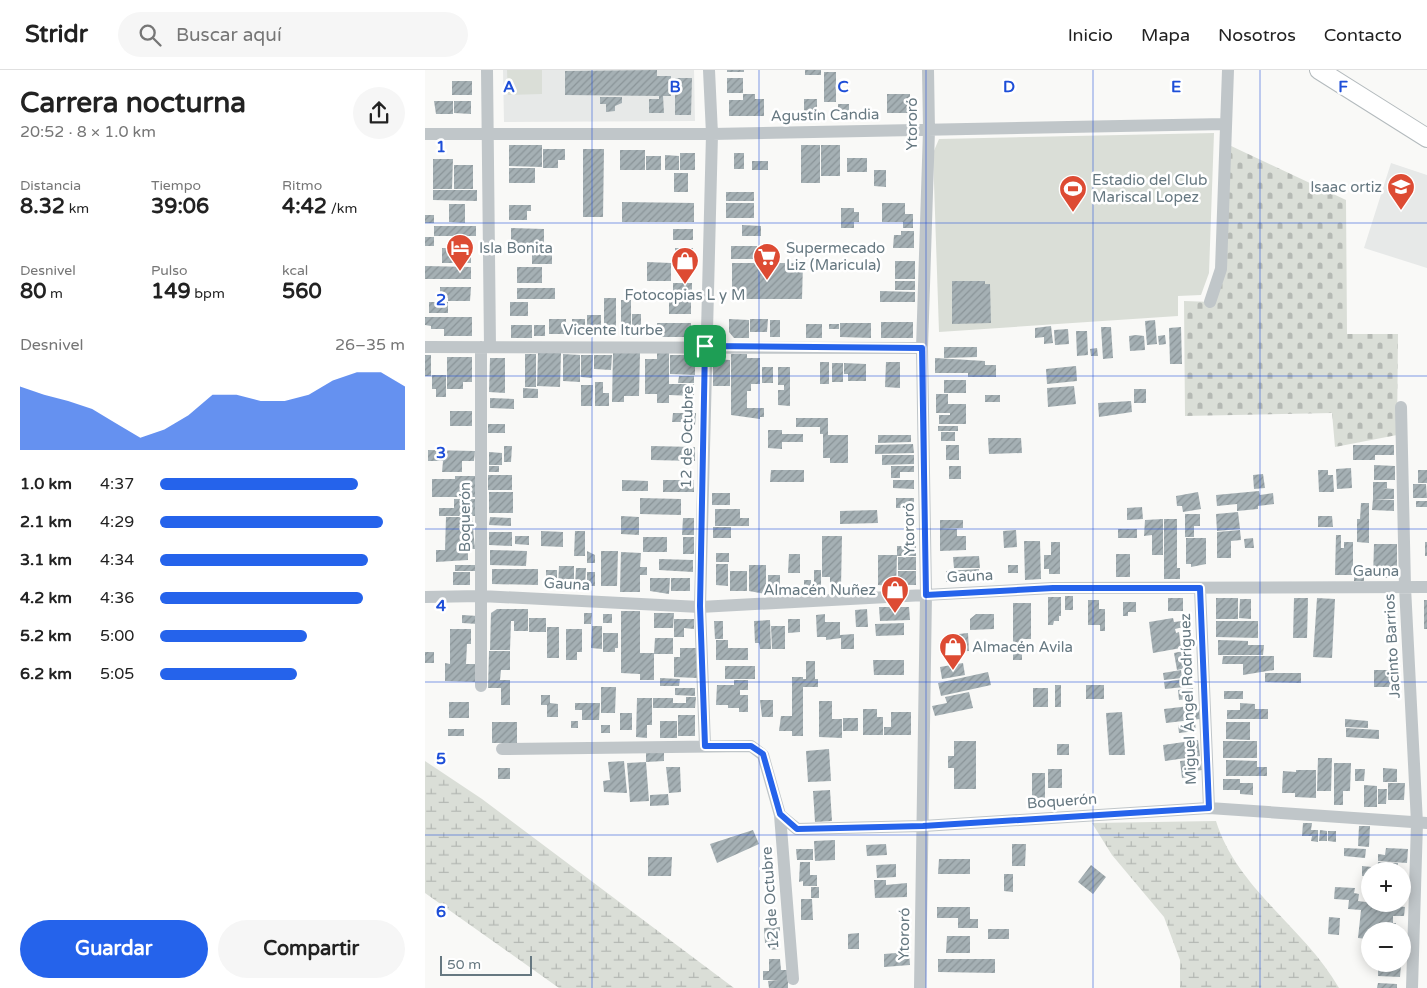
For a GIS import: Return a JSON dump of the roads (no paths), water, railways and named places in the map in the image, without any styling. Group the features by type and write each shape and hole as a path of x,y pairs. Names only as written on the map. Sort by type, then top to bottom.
{"main road":[{"path":"1319,70 1427,138"},
{"path":"1337,70 1427,126"}],"street":[{"name":"Boquerón","path":"481,686 486,347 487,70"},
{"name":"12 de Octubre","path":"705,746 700,606 705,346 712,134 709,70"},
{"name":"Ytororó","path":"919,988 926,595 922,348 929,130 928,70"},
{"path":"1210,302 1221,269 1228,70"},
{"name":"Agustín Candia","path":"425,134 712,134 1225,124"},
{"name":"Vicente Iturbe","path":"425,347 705,346 922,348"},
{"name":"Jacinto Barrios","path":"1401,407 1405,587 1422,823 1412,988"},
{"name":"Gauna","path":"425,597 481,596 700,606 1053,588 1427,587"},
{"name":"Miguel Ángel Rodríguez","path":"1200,588 1209,808"},
{"path":"502,749 751,746 763,754 780,814"},
{"name":"Boquerón","path":"780,814 797,829 923,826 1209,808 1422,823"},
{"name":"12 de Octubre","path":"780,814 793,979"}],"place":[{"name":"Isaac ortiz","path":"1401,211"},
{"name":"Estadio del Club Mariscal Lopez","path":"1073,213"},
{"name":"Isla Bonita","path":"460,272"},
{"name":"Supermecado Liz (Maricula)","path":"767,281"},
{"name":"Fotocopias L y M","path":"685,285"},
{"name":"Almacén Nuñez","path":"895,614"},
{"name":"Almacén Avila","path":"953,671"}]}
